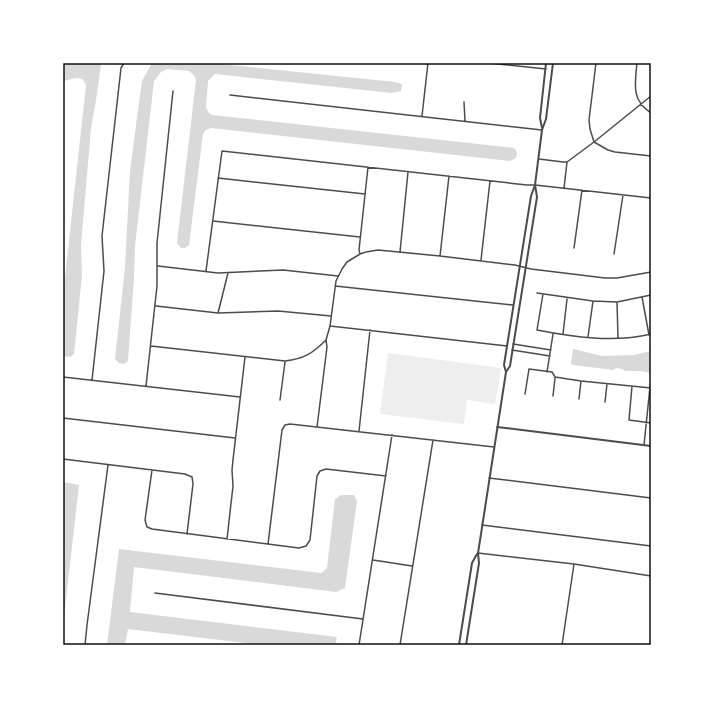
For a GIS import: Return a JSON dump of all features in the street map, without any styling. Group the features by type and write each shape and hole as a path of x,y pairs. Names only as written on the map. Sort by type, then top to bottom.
{"street":[{"path":"92,380 104,271 102,236 121,68 124,63"},
{"path":"422,63 428,63 422,116"},
{"path":"489,63 546,69"},
{"path":"542,130 540,118 546,63"},
{"path":"506,372 504,365 531,196 535,184 542,130 546,119 552,63"},
{"path":"596,63 590,120 590,129 594,142 608,150 615,152 651,156"},
{"path":"637,63 635,86 637,98 640,104 651,113"},
{"path":"146,386 156,306 158,234 173,91"},
{"path":"230,95 542,130"},
{"path":"539,159 568,162 651,96"},
{"path":"464,102 465,121"},
{"path":"206,271 222,151 535,184 651,198"},
{"path":"564,188 568,162"},
{"path":"360,254 360,237 368,167"},
{"path":"400,252 408,171"},
{"path":"440,256 449,176"},
{"path":"218,178 365,194"},
{"path":"481,260 490,180"},
{"path":"466,645 479,563 478,553 497,427 506,372 510,366 537,197 535,184"},
{"path":"574,248 582,190"},
{"path":"614,254 623,195"},
{"path":"213,221 360,237"},
{"path":"317,427 327,348 326,340 330,326 335,286 338,276 347,262 360,254 378,250 400,252 481,260 531,269 605,278 617,278 651,272"},
{"path":"158,266 228,273 283,270 338,276"},
{"path":"218,313 228,273"},
{"path":"335,286 513,305"},
{"path":"536,293 593,301 617,302 651,295"},
{"path":"543,294 536,330 605,339 635,337 650,334 642,297"},
{"path":"563,334 567,298"},
{"path":"588,337 593,301"},
{"path":"617,302 618,338"},
{"path":"156,306 218,313 278,310 331,316"},
{"path":"330,326 507,346"},
{"path":"359,431 370,330"},
{"path":"547,372 554,333"},
{"path":"151,346 285,361 304,357 317,349 326,340"},
{"path":"513,344 551,350"},
{"path":"512,350 550,356"},
{"path":"227,539 233,486 232,470 244,357"},
{"path":"280,400 285,361"},
{"path":"525,394 529,369 552,372 555,377 553,396"},
{"path":"63,377 240,397"},
{"path":"555,377 650,388 644,445"},
{"path":"578,399 581,381"},
{"path":"605,402 607,384"},
{"path":"632,386 629,420 651,423"},
{"path":"63,418 235,438"},
{"path":"268,544 282,430 285,425 290,424 359,431 494,447"},
{"path":"497,427 651,446"},
{"path":"359,645 392,435"},
{"path":"400,645 433,440"},
{"path":"63,459 185,474 192,477 193,484 187,534"},
{"path":"85,645 108,465"},
{"path":"152,470 146,520 147,527 153,530 299,548 306,546 310,540 317,476 320,471 326,469 386,476"},
{"path":"489,478 651,498"},
{"path":"482,525 651,546"},
{"path":"478,553 574,564 651,576"},
{"path":"459,645 472,562 478,553"},
{"path":"372,560 412,566"},
{"path":"562,645 574,564"},
{"path":"155,593 363,619"}],"shaded area":[{"path":"63,63 101,63 91,128 81,245 82,276 74,354 70,357 63,356 63,296 86,85 82,79 79,78 63,81"},
{"path":"152,63 211,63 395,82 402,84 401,91 392,93 215,74 208,81 206,108 212,115 514,148 517,152 516,158 510,161 211,128 206,130 203,134 189,245 185,248 181,248 177,243 196,80 194,75 189,71 167,69 161,72 154,81 135,246 128,361 124,364 119,363 115,359 125,267 130,171 142,81"},
{"path":"573,349 602,356 634,355 651,351 651,357 649,360 651,363 651,373 641,371 625,371 616,368 613,370 574,365 571,364"},
{"path":"388,353 501,368 495,404 467,400 464,424 380,414"},
{"path":"63,482 79,485 63,626"},
{"path":"341,495 354,495 357,501 345,588 336,592 134,567 130,612 337,637 335,645 262,645 128,629 125,645 107,645 119,549 321,573 327,568 335,499"}]}
